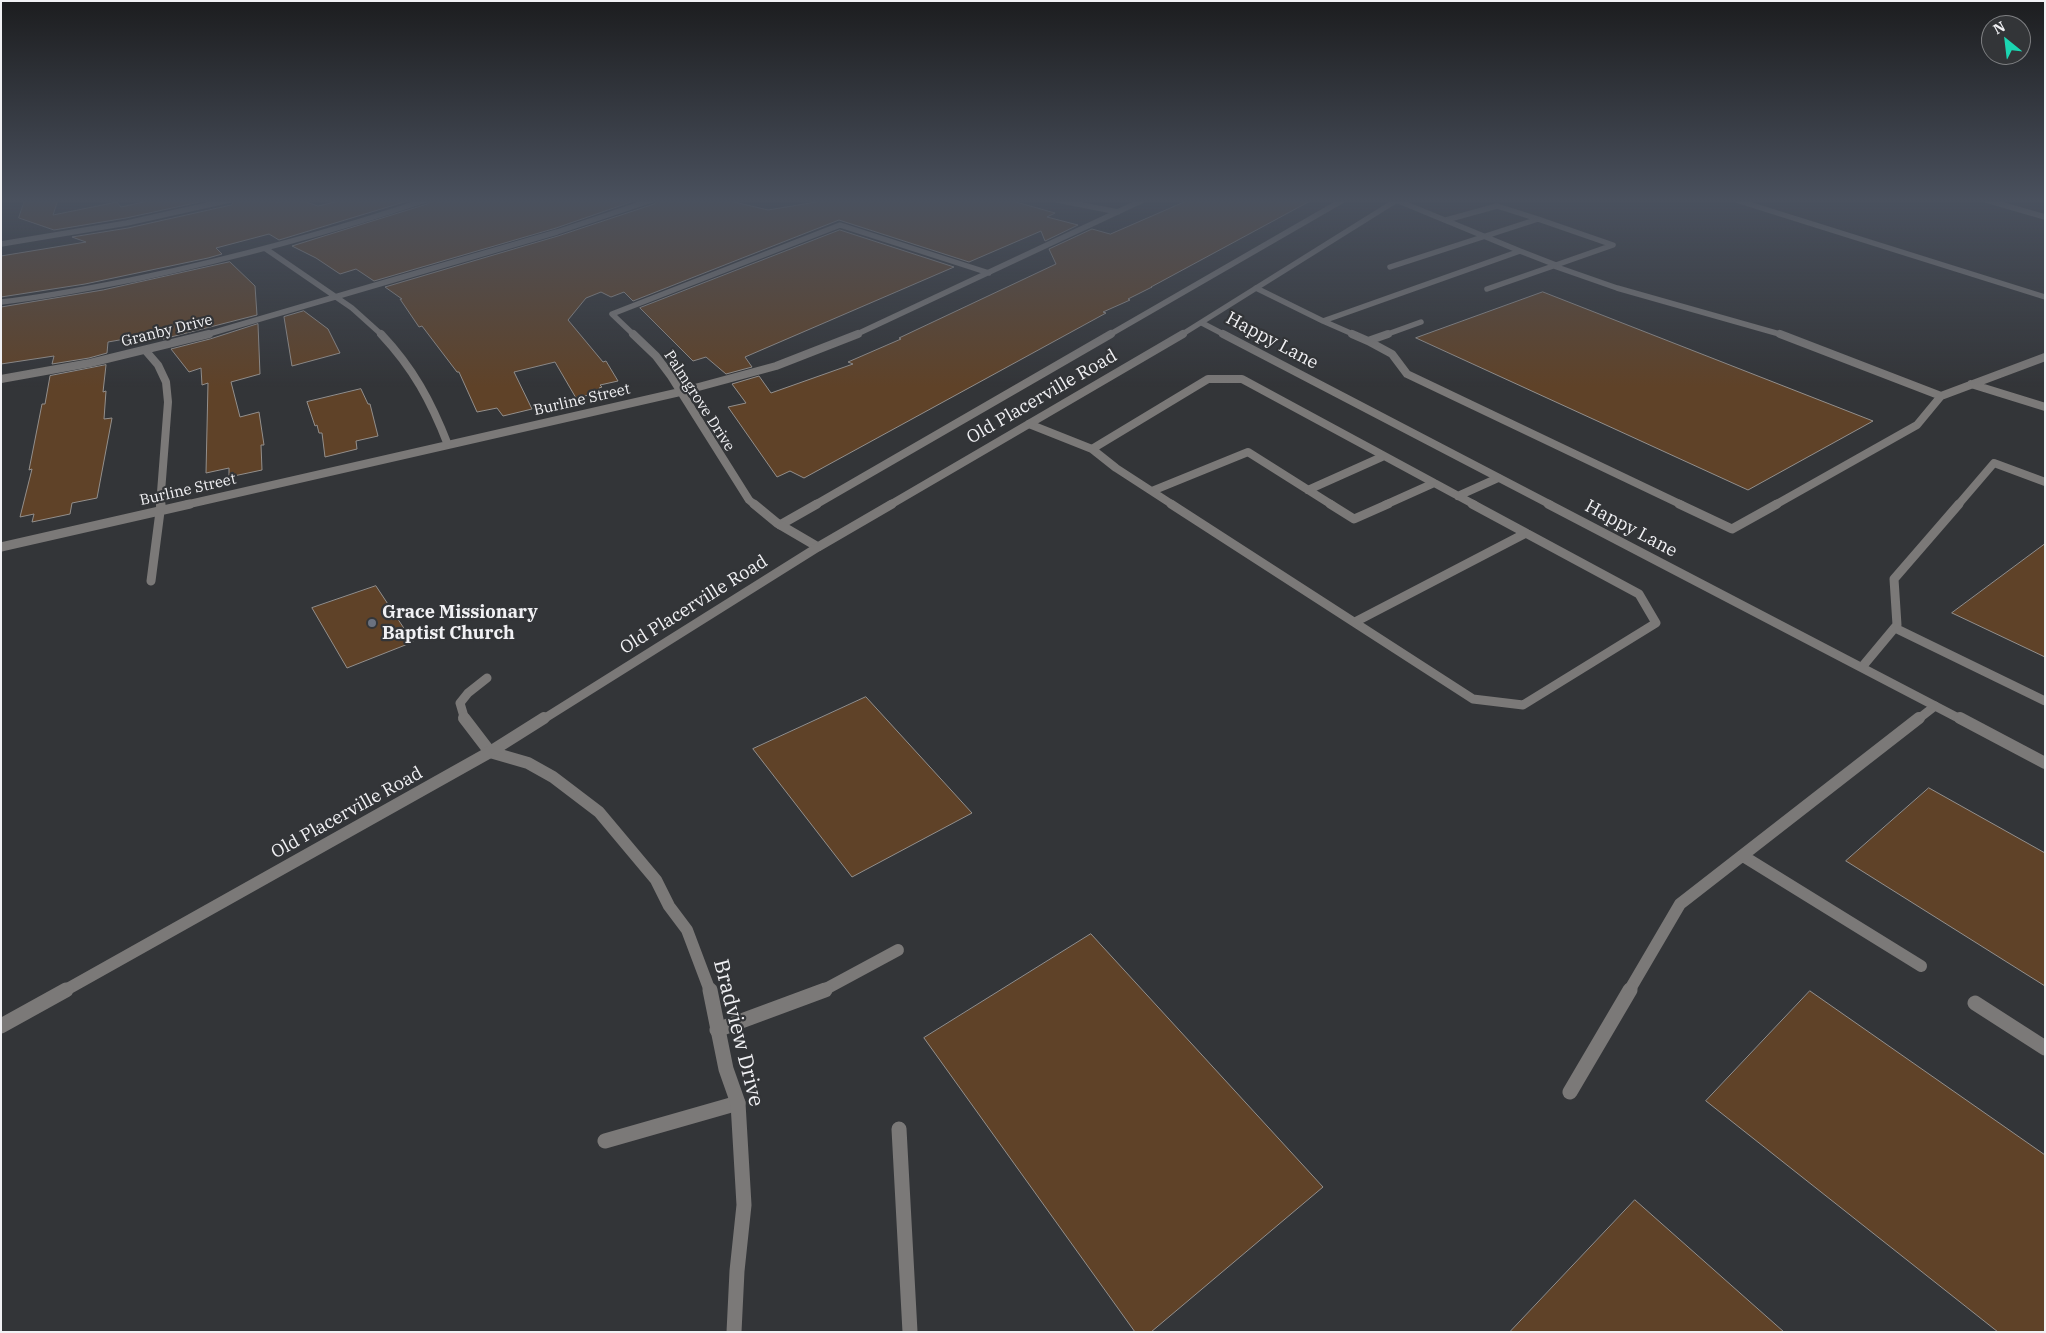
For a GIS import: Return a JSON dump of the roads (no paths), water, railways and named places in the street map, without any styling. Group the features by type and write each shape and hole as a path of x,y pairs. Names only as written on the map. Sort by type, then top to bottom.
{"street":[{"path":"1,302 151,276 210,262"},
{"path":"286,262 337,296 380,332 407,362 426,393 448,445"},
{"name":"Granby Drive","path":"1,379 145,350 453,262"},
{"name":"Palmgrove Drive","path":"746,262 612,314 656,356 749,500 780,525 818,547"},
{"name":"Palmgrove Drive","path":"957,262 989,272"},
{"name":"Burline Street","path":"1,547 729,380 818,351 1010,262"},
{"path":"780,525 1235,262"},
{"name":"Old Placerville Road","path":"1,1026 490,752 818,547 1202,323 1297,262"},
{"path":"1390,267 1405,262"},
{"path":"1323,321 1488,262"},
{"path":"1549,262 1617,288 1770,330 1941,396"},
{"path":"1487,289 1564,262"},
{"path":"1934,262 2045,297"},
{"path":"1256,288 1392,354 1407,374 1732,529 1917,425 1941,396 2045,357"},
{"path":"1368,341 1421,322"},
{"name":"Happy Lane","path":"1202,323 2045,763"},
{"path":"145,350 158,365 166,382 168,402 160,511 151,581"},
{"path":"1029,424 1092,450 1473,699 1523,705 1656,623 1639,594 1242,379 1208,379 1092,450"},
{"path":"1971,384 2045,407"},
{"path":"1152,491 1248,452 1354,520 1434,483"},
{"path":"1308,490 1384,456"},
{"path":"1862,667 1897,625 1894,579 1994,462 2045,482"},
{"path":"1458,496 1498,478"},
{"path":"1354,622 1526,533"},
{"path":"1895,628 2045,701"},
{"path":"487,678 468,693 460,703 460,710 467,723 490,752"},
{"path":"1570,1092 1680,904 1935,706"},
{"name":"Bradview Drive","path":"490,752 528,763 553,777 599,812 619,833 656,880 669,906 687,930 712,996 726,1069 738,1103 744,1204 734,1332"},
{"path":"1743,856 1921,966"},
{"path":"717,1030 832,987 898,950"},
{"path":"1975,1003 2045,1048"},
{"path":"605,1141 738,1103"},
{"path":"899,1129 910,1332"}],"place":[{"name":"Grace Missionary Baptist Church","path":"372,623"}]}
